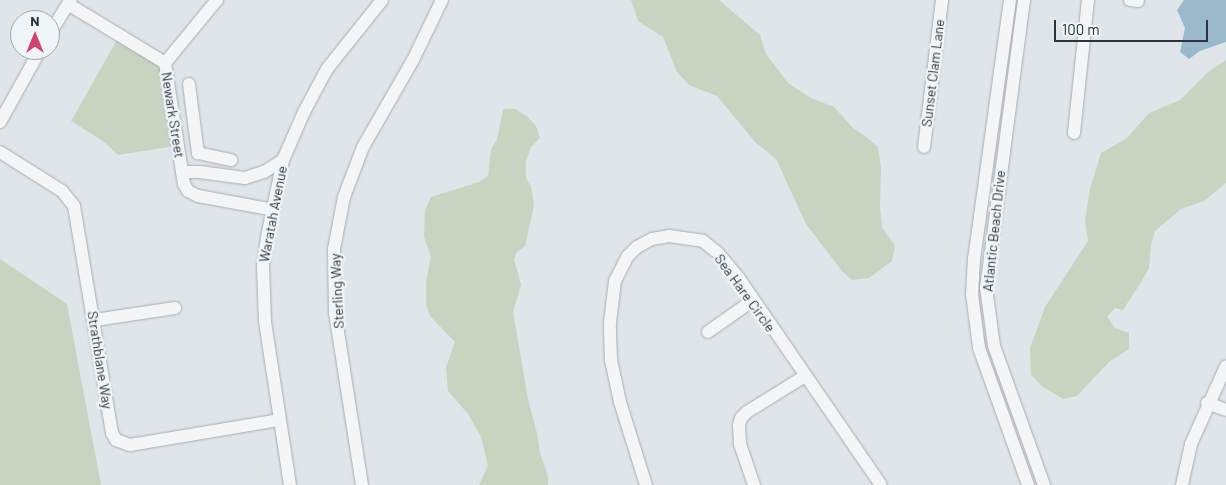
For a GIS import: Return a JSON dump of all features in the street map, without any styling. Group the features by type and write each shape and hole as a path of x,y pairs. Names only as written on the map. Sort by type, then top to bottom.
{"street":[{"path":"166,63 217,0"},
{"name":"Waratah Avenue","path":"290,485 263,295 263,266 267,237 283,160 327,69 382,0"},
{"name":"Sterling Way","path":"362,485 335,312 333,276 336,241 344,197 363,147 413,60 442,0"},
{"name":"Sunset Clam Lane","path":"924,147 942,0"},
{"name":"Atlantic Beach Drive","path":"1010,0 974,258 972,294 979,348 999,384 1044,485"},
{"name":"Atlantic Beach Drive","path":"1024,0 988,259 986,288 989,323 999,384 1028,485"},
{"path":"1074,133 1088,0"},
{"path":"1130,0 1138,1"},
{"path":"60,18 70,2"},
{"name":"Newark Street","path":"70,2 166,63 172,102 187,171 184,184 188,191 198,196 274,210"},
{"path":"0,122 34,60"},
{"path":"189,84 198,153 187,171 245,178 264,172 283,160"},
{"path":"172,102 191,99"},
{"path":"994,120 1007,122"},
{"name":"Strathblane Way","path":"0,152 62,192 74,206 112,433 122,444 130,445 280,420"},
{"path":"198,153 231,160"},
{"name":"Sea Hare Circle","path":"646,485 620,402 611,360 610,323 612,301 615,281 625,262 637,247 652,239 669,236 703,242 718,253 738,277 752,301 881,485"},
{"path":"974,258 988,259"},
{"path":"708,332 752,301"},
{"path":"94,320 175,308"},
{"path":"1182,485 1186,458 1207,403 1226,366"},
{"path":"754,485 740,444 738,426 741,418 747,412 805,376"},
{"path":"1207,403 1226,410"}],"green space":[{"path":"631,0 719,0 760,35 766,54 788,83 811,98 834,107 854,129 878,147 881,167 880,208 882,228 895,245 892,261 869,278 852,280 842,271 806,224 776,159 756,143 717,96 689,85 677,72 663,37 638,21"},
{"path":"117,40 158,65 163,74 175,146 118,155 103,141 71,121"},
{"path":"1226,60 1226,183 1204,201 1181,209 1155,231 1151,245 1149,268 1143,279 1123,310 1115,308 1107,317 1115,328 1129,333 1129,349 1109,362 1077,396 1063,399 1043,387 1031,375 1030,348 1045,307 1088,241 1085,221 1090,189 1101,153 1127,138 1149,113 1180,100 1208,72"},
{"path":"503,109 515,109 527,116 536,126 540,138 531,147 526,161 526,178 531,187 534,205 525,246 517,252 514,259 521,285 513,312 528,399 540,453 548,476 548,485 479,485 488,466 481,437 468,414 448,391 446,367 455,342 430,316 426,304 426,281 431,257 424,237 425,210 431,197 479,182 488,176 491,149 497,140"},
{"path":"0,259 67,304 101,485 0,485"}],"water":[{"path":"1184,0 1226,0 1226,42 1200,51 1189,59 1180,52 1185,28 1177,10"}]}
